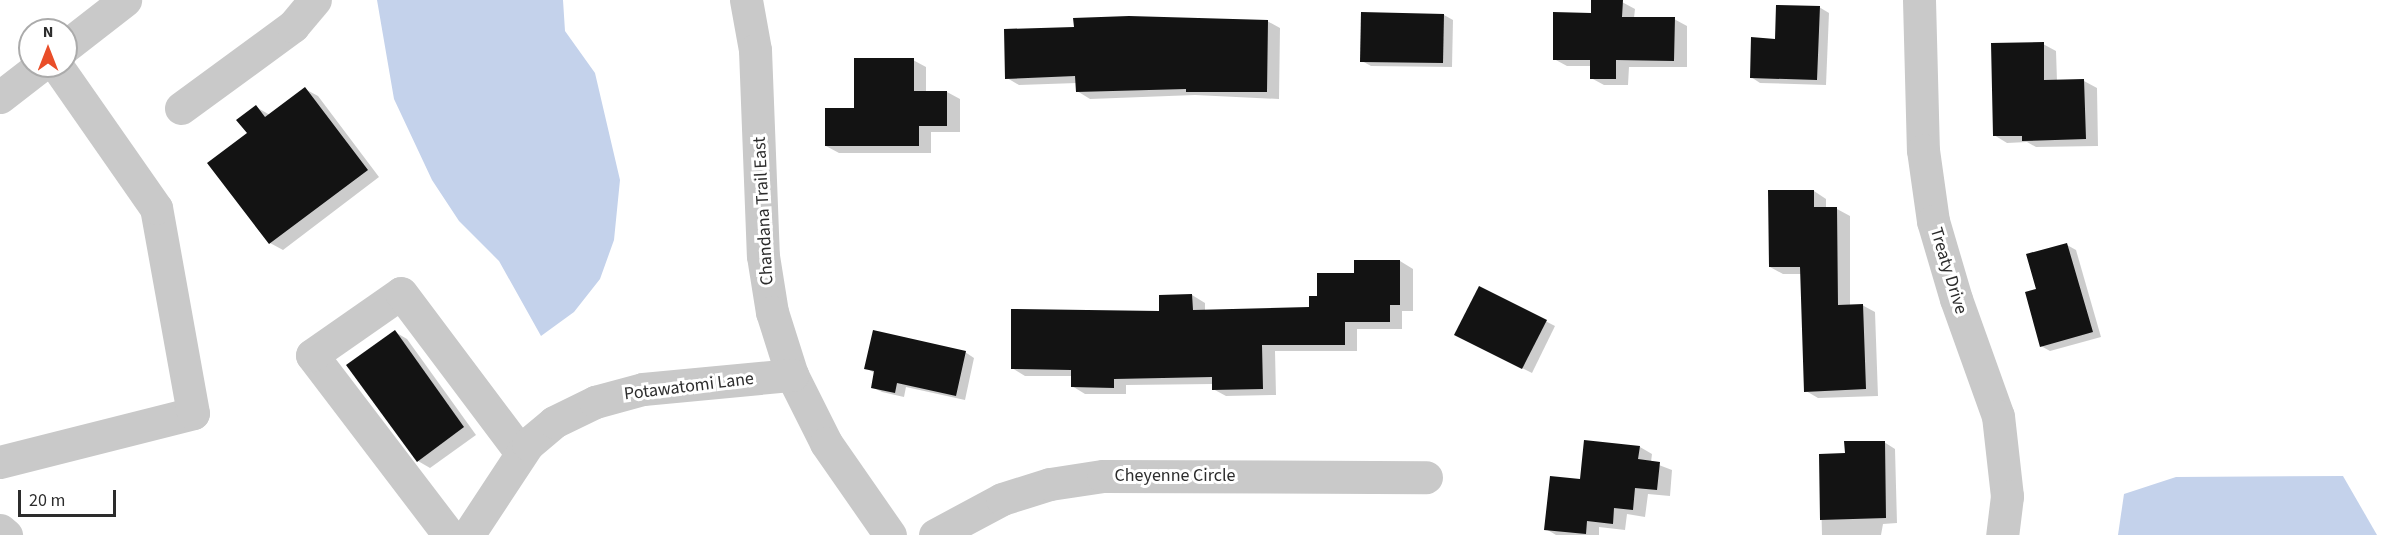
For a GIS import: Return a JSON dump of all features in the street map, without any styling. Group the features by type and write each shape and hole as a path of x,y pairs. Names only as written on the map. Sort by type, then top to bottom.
{"street":[{"path":"78,37 125,0"},
{"path":"181,108 294,26 315,0"},
{"name":"Chandana Trail East","path":"746,0 759,110 763,256 772,312 792,375 826,442 890,535"},
{"name":"Treaty Drive","path":"1919,0 1923,150 1933,221 1956,299 1998,417 2007,496 2002,535"},
{"path":"0,96 24,78"},
{"path":"0,462 193,413 156,208 65,78"},
{"path":"449,535 312,355 401,293 521,453"},
{"name":"Potawatomi Lane","path":"468,535 521,453 554,422 595,402 643,389 792,375"},
{"name":"Cheyenne Circle","path":"936,535 1002,499 1050,484 1103,476 1426,477"},
{"path":"0,530 6,535"}],"water":[{"path":"377,0 563,0 565,31 595,73 620,180 614,240 600,279 574,312 541,336 499,261 459,221 432,180 394,99"},
{"path":"2343,476 2377,535 2118,535 2124,494 2176,477"}],"building":[{"path":"1591,0 1623,0 1622,17 1675,17 1674,61 1616,60 1616,79 1590,79 1590,60 1553,60 1553,12 1591,13"},
{"path":"1776,5 1820,6 1817,80 1750,78 1751,37 1775,39"},
{"path":"1361,12 1444,14 1443,63 1360,62"},
{"path":"1129,16 1268,20 1267,92 1186,92 1186,89 1076,92 1075,76 1005,79 1004,29 1074,27 1073,18"},
{"path":"2044,42 2044,80 2084,79 2086,139 2022,141 2022,136 1993,136 1991,43"},
{"path":"854,58 914,58 914,91 947,91 947,126 919,126 919,146 825,146 825,108 854,108"},
{"path":"305,87 368,170 269,244 207,163 247,133 236,120 256,105 265,117"},
{"path":"1768,190 1814,190 1814,207 1837,207 1838,305 1863,304 1866,389 1804,392 1800,267 1769,267"},
{"path":"2067,243 2093,332 2040,347 2025,292 2036,289 2026,254"},
{"path":"1354,260 1400,260 1400,305 1390,305 1390,322 1345,322 1345,345 1262,345 1263,389 1212,390 1212,377 1114,379 1114,388 1071,387 1071,370 1011,369 1011,309 1159,311 1159,295 1192,294 1193,310 1309,307 1309,296 1317,296 1317,273 1354,273"},
{"path":"1479,286 1547,320 1522,369 1454,335"},
{"path":"395,330 464,427 417,462 346,365"},
{"path":"873,330 966,351 956,396 897,383 895,393 871,388 874,371 864,369"},
{"path":"1584,440 1640,446 1638,459 1660,462 1657,490 1635,488 1633,510 1614,508 1613,524 1587,521 1586,534 1544,530 1550,476 1580,479"},
{"path":"1844,441 1885,441 1886,518 1820,520 1819,454 1845,453"}]}
